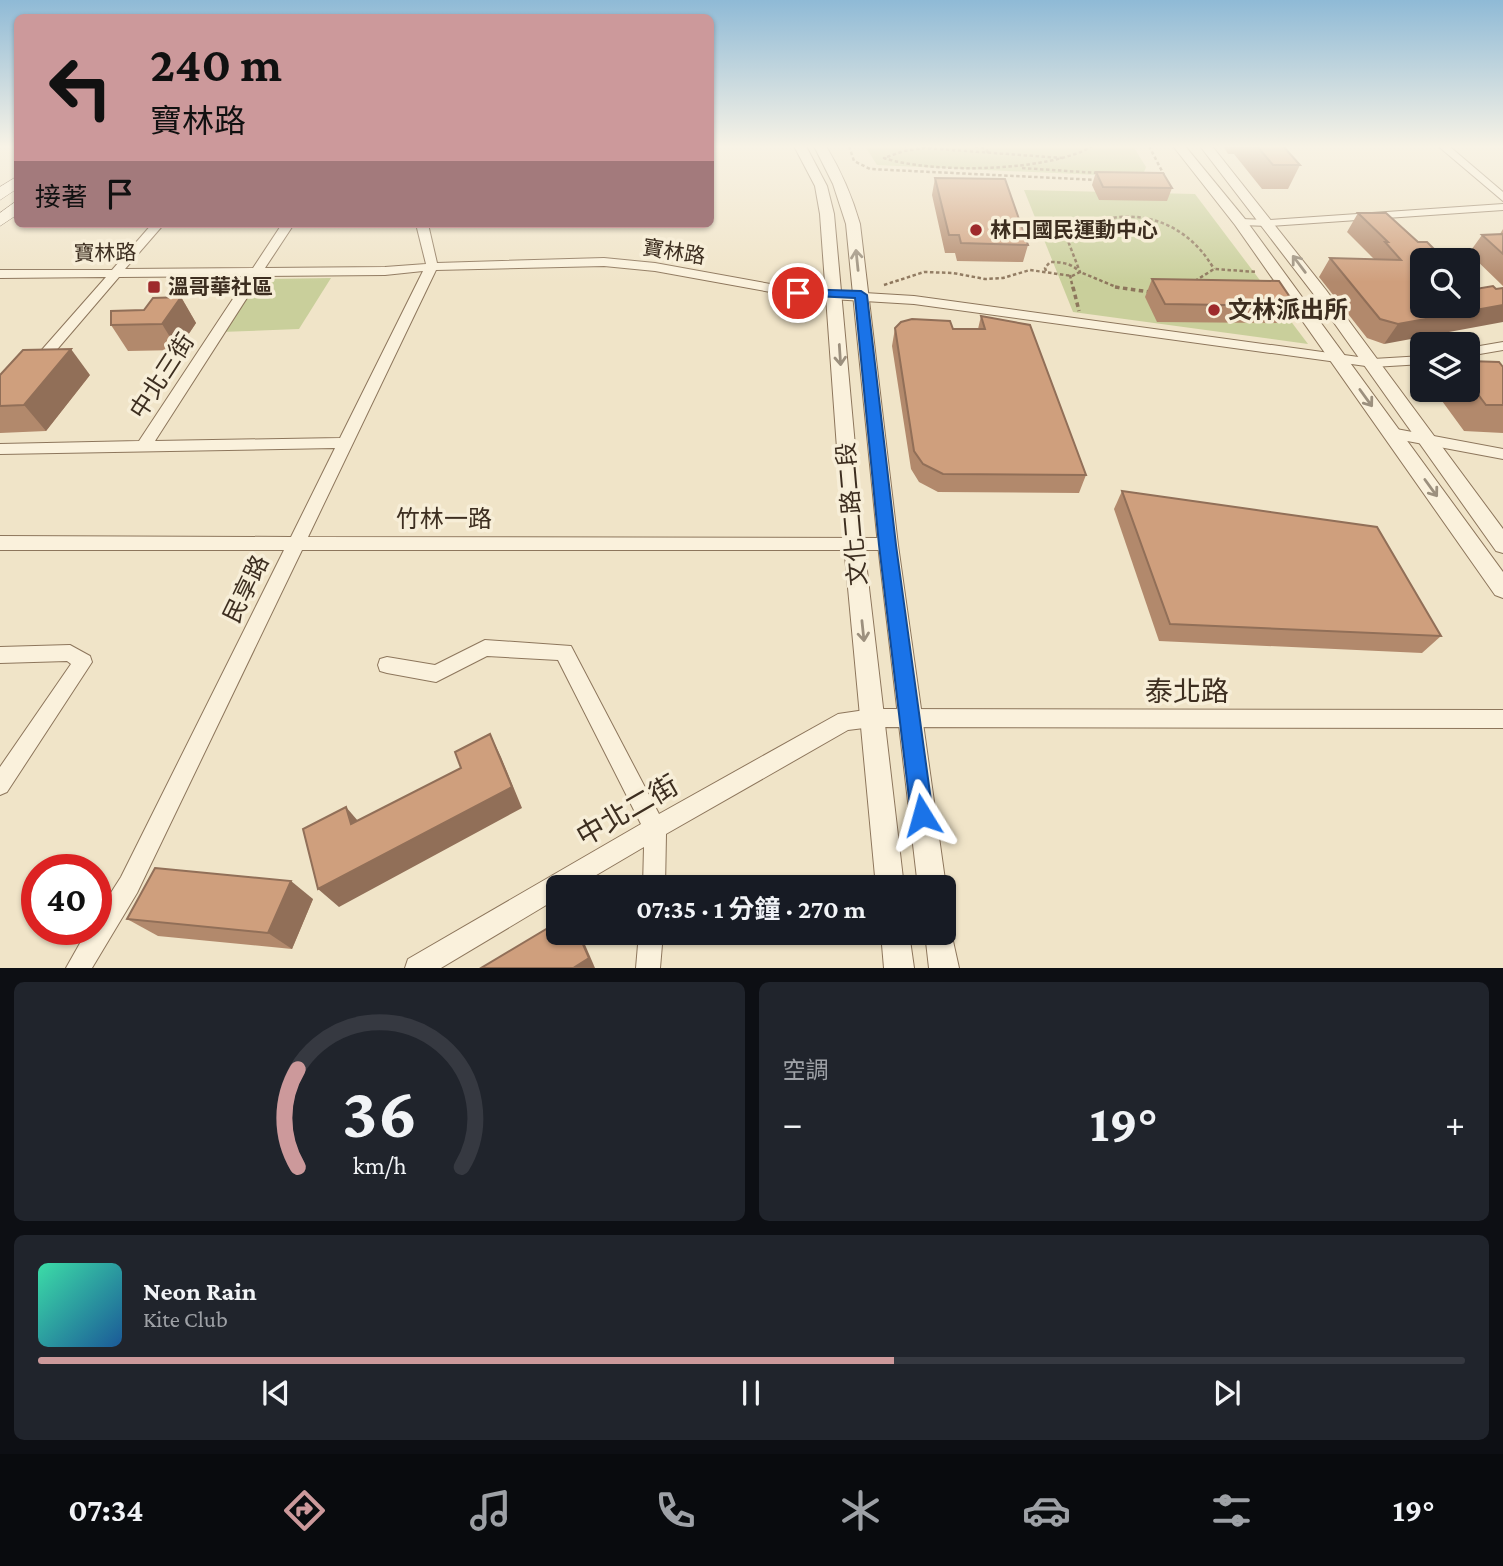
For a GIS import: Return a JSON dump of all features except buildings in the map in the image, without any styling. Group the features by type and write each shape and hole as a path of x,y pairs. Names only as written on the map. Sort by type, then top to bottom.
{"main road":[{"path":"0,221 14,209"}],"street":[{"name":"文化二路二段","path":"822,191 828,214 854,545 889,875"},
{"name":"文化二路二段","path":"844,191 853,224 908,718 930,875"},
{"path":"1216,191 1503,589"},
{"path":"1243,191 1373,363 1503,545"},
{"path":"1240,222 1394,219 1503,207"},
{"path":"27,374 155,228"},
{"name":"中北三街","path":"143,447 285,228"},
{"path":"423,228 432,266"},
{"name":"寶林路","path":"0,274 386,271 432,266 604,262 655,267 798,293 861,295 1373,363 1410,361"},
{"name":"民享路","path":"78,968 129,885 343,443 432,266"},
{"path":"1480,350 1503,346"},
{"path":"1391,433 1503,454"},
{"name":"中北三街","path":"0,449 343,443"},
{"name":"竹林一路","path":"0,543 888,545"},
{"path":"387,665 436,674 485,648 564,652 655,828 654,875"},
{"path":"0,655 70,653 83,662 0,785"},
{"name":"泰北路","path":"872,718 1503,719"},
{"name":"中北二街","path":"416,968 845,721 872,718"},
{"path":"648,968 650,945"},
{"path":"896,945 899,968"},
{"path":"941,945 944,968"}],"path":[{"path":"1080,272 1068,241 1069,233 1094,220 1115,218 1148,219 1184,231 1204,250 1214,269"},
{"path":"1047,271 1047,264 1073,264 1080,272 1107,286 1124,291 1156,292"},
{"path":"1190,282 1214,269 1277,273"},
{"path":"861,295 924,272 953,273 985,279 1003,278 1030,270 1072,276 1080,272"}],"green space":[{"path":"1024,191 1195,194 1308,344 1073,312"},
{"path":"331,278 299,329 220,332 253,283 267,279"}],"place":[{"name":"林口國民運動中心","path":"976,230"},
{"name":"溫哥華社區","path":"154,287"},
{"name":"文林派出所","path":"1214,310"}],"route":[{"path":"798,293 861,295 908,718 922,815"}]}
